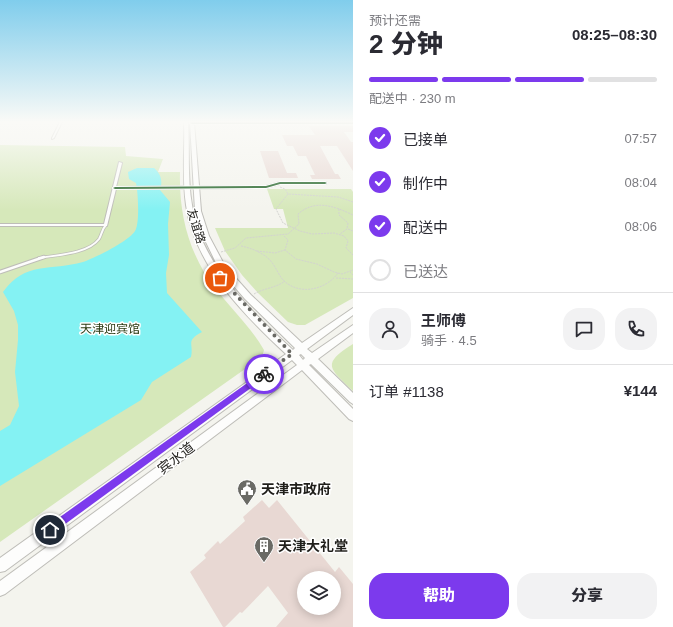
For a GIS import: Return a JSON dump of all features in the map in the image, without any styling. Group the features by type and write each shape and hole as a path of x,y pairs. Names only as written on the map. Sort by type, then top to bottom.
{"main road":[{"name":"友谊路","path":"187,151 190,207 195,229 212,267 228,288 353,416"},
{"name":"友谊路","path":"194,151 200,219 206,236 228,275 248,297 353,399"},
{"name":"宾水道","path":"0,566 353,310"},
{"name":"宾水道","path":"0,589 302,364 353,328"}],"street":[{"path":"0,225 106,225 120,163"},
{"path":"115,188 266,187 280,183 325,183"}],"lane":[{"path":"0,272 39,258 84,250 99,239 102,229 106,225"}],"path":[{"path":"278,186 286,189 288,194"},
{"path":"288,194 338,197 353,202"},
{"path":"288,194 276,209 283,223 306,233 327,231 340,234 348,241 346,248 353,255"},
{"path":"214,252 234,250 240,246 246,238 265,235 277,237 290,234 299,224 298,214 302,209 313,205 339,208 353,216"},
{"path":"339,208 339,215 348,223 347,229 340,234"},
{"path":"347,229 353,231"},
{"path":"284,236 288,240 286,250"},
{"path":"240,246 257,251 275,253 286,250"},
{"path":"286,250 295,259 303,262 317,263 327,271 338,273 350,272 353,270"},
{"path":"257,251 270,260 284,281 301,289 322,287 335,278 338,273"},
{"path":"350,272 353,275"},
{"path":"335,278 353,279"},
{"path":"248,297 266,288 276,287 284,281"}],"green space":[{"name":"天津迎宾馆","path":"0,151 125,151 126,156 163,159 158,172 180,172 182,211 185,224 188,236 204,272 218,292 258,340 264,350 262,357 0,542"},
{"path":"267,189 351,189 353,192 353,298 305,325 297,325 288,322 258,293 242,275 225,251 215,228 288,228 283,209 274,209"},
{"path":"353,344 353,391 338,377 332,366 336,357"}],"water":[{"path":"137,168 154,168 160,175 160,190 170,202 168,224 169,255 166,273 167,293 202,332 192,340 191,357 152,382 141,400 0,486 0,431 10,425 19,406 15,372 18,325 14,311 3,292 11,282 30,271 83,262 111,249 132,235 137,227 138,200 136,183 129,179 128,172"}],"building":[{"path":"260,151 278,151 287,173 296,173 298,178 269,178"},
{"path":"296,151 323,151 335,174 338,174 341,179 312,179 310,175 315,175 306,156 298,156"},
{"path":"340,151 353,151 353,171"},
{"name":"天津大礼堂","path":"262,500 269,508 277,500 334,571 297,571 297,615 341,615 341,571 336,571 339,567 353,584 353,627 276,627 288,613 268,586 242,613 240,612 225,627 223,627 190,572 206,558 204,555 218,541 220,544 245,521 243,517"}],"cycle path":[{"path":"115,188 266,187 280,183 325,183"}],"way so far":[{"path":"220,278 292,354 264,374"}],"place":[{"name":"天津市政府","path":"247,506"},
{"name":"天津大礼堂","path":"264,563"}],"route":[{"path":"50,530 264,374"}]}
